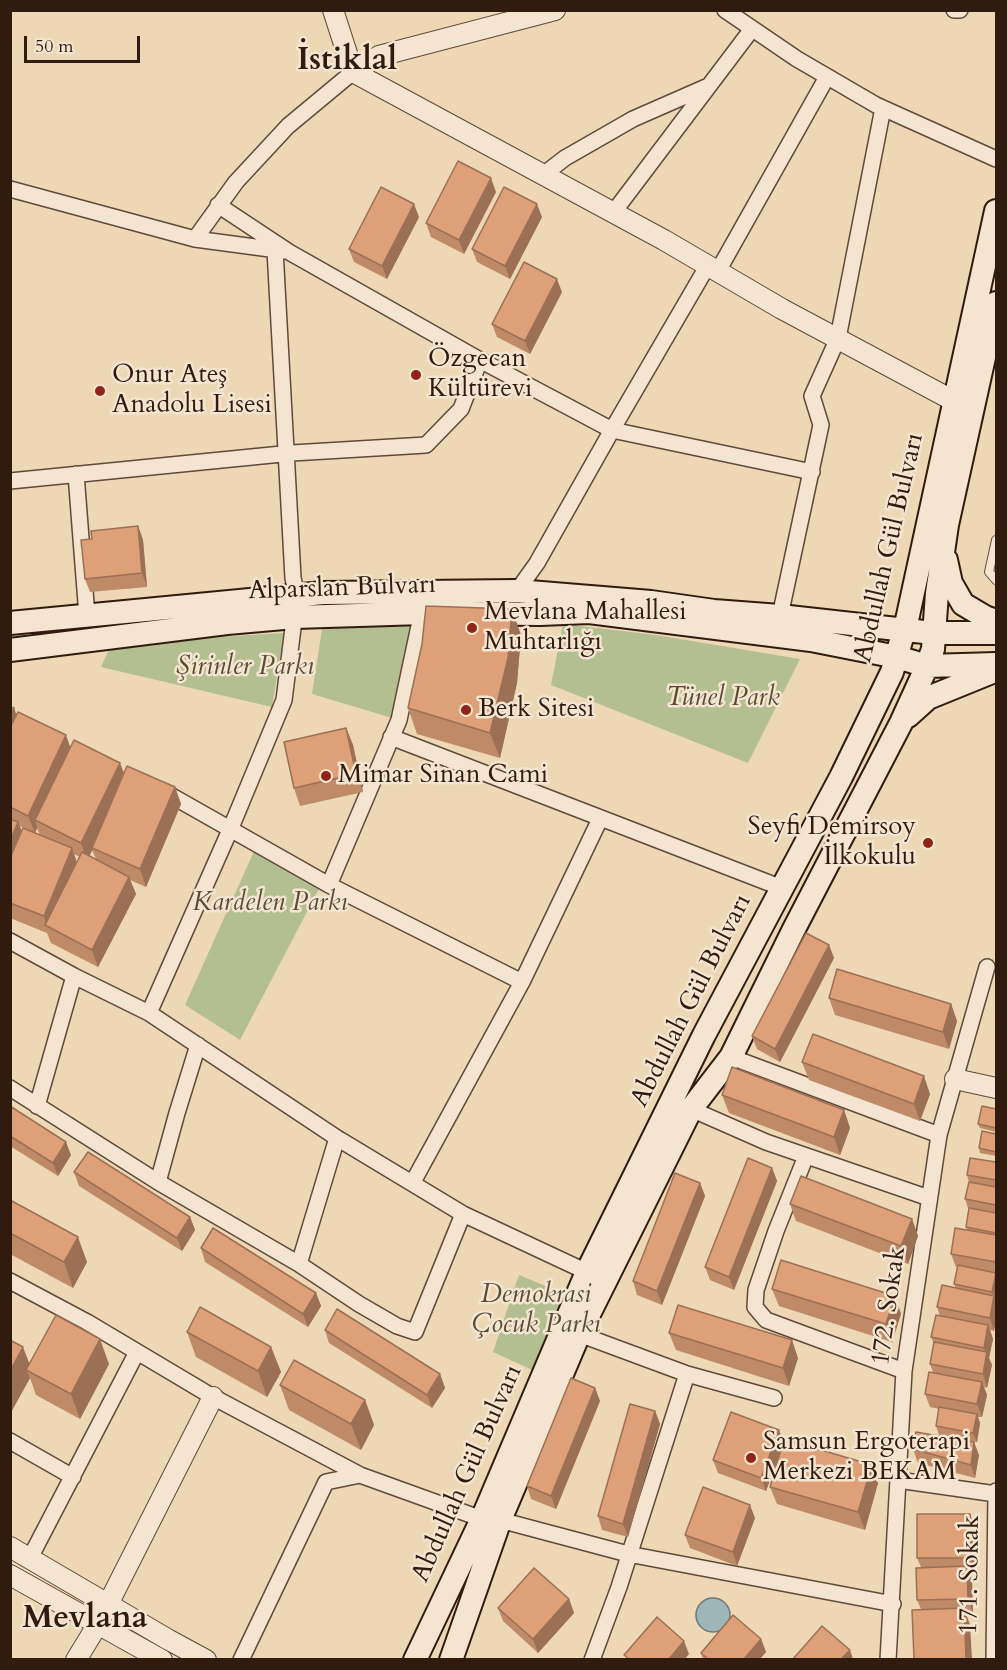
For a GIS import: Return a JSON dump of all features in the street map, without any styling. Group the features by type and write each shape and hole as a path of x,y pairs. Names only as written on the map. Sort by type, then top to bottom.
{"main road":[{"name":"Abdullah Gül Bulvarı","path":"451,1659 491,1519 587,1272 704,1035 841,777 892,672 904,630 996,211"},
{"name":"Abdullah Gül Bulvarı","path":"415,1659 491,1519 579,1334 691,1109 730,1057 901,723 927,666 933,649 937,593 947,525 996,303"},
{"path":"947,525 946,561 956,593 963,604 996,621"},
{"name":"Alparslan Bulvarı","path":"424,602 517,591 651,602 714,611 933,633 996,633"},
{"name":"Alparslan Bulvarı","path":"10,650 227,623 296,607 322,593 540,614 589,612 811,640 897,657 927,666 996,664"},
{"name":"Alparslan Bulvarı","path":"10,623 87,616 296,607"},
{"path":"901,723 928,698 996,670"}],"street":[{"path":"333,10 353,72 954,401"},
{"path":"195,239 218,205 288,126 353,72 379,56 555,10"},
{"path":"725,10 827,77 883,108 996,159"},
{"path":"954,10 960,10"},
{"path":"613,213 752,29"},
{"path":"517,591 537,563 612,430 713,268 827,77"},
{"path":"543,175 565,158 633,119 708,86"},
{"path":"780,616 821,425 812,396 838,338 883,108"},
{"path":"10,189 195,239 282,251"},
{"path":"218,205 282,251 612,430 812,472"},
{"path":"148,1013 230,830 284,700 296,607 286,454 282,251"},
{"path":"10,481 286,454 426,445 461,409 480,360"},
{"path":"76,474 87,616"},
{"path":"329,885 399,720 424,602"},
{"path":"391,737 782,888"},
{"path":"148,782 329,885 522,982"},
{"path":"413,1182 522,982 600,819"},
{"path":"10,941 148,1013 337,1138 463,1214 587,1272"},
{"name":"172. Sokak","path":"888,1659 893,1604 904,1371 939,1135 987,967"},
{"path":"37,1106 74,976"},
{"path":"158,1182 198,1045"},
{"path":"730,1057 939,1135"},
{"path":"955,1079 996,1088"},
{"path":"10,1088 158,1182 299,1264 359,1304 397,1326 415,1332 463,1214"},
{"path":"691,1109 766,1142 929,1198"},
{"path":"299,1264 337,1138"},
{"path":"806,1156 759,1280 755,1307 766,1320 904,1371"},
{"path":"10,1281 213,1397 360,1475 491,1519 628,1554 893,1604"},
{"path":"579,1334 687,1374 774,1398"},
{"path":"30,1558 137,1352"},
{"path":"592,1659 619,1587 687,1374"},
{"path":"76,1659 98,1624 106,1604 213,1397"},
{"path":"10,1441 73,1477"},
{"path":"241,1659 326,1482 360,1475"},
{"path":"898,1480 996,1493"},
{"name":"171. Sokak","path":"994,1659 996,1493"},
{"path":"10,1547 106,1604 206,1659"},
{"path":"10,1575 162,1659"}],"lane":[{"path":"996,540 989,572 996,580"}],"green space":[{"path":"323,623 419,625 399,720 312,694"},
{"name":"Tünel Park","path":"563,624 656,635 800,659 748,763 551,685"},
{"name":"Şirinler Parkı","path":"284,633 272,707 101,667 112,643"},
{"name":"Kardelen Parkı","path":"255,849 322,883 240,1040 185,1005"},
{"name":"Demokrasi Çocuk Parkı","path":"519,1275 570,1296 539,1373 493,1352"}],"water":[{"path":"713,1598 725,1603 730,1615 725,1627 713,1632 701,1627 696,1615 701,1603"}],"building":[{"path":"458,161 491,178 459,240 426,223"},
{"path":"381,187 414,204 382,266 349,249"},
{"path":"504,187 537,204 505,266 472,249"},
{"path":"524,262 557,279 525,341 492,324"},
{"path":"138,526 142,573 85,579 81,540 92,539 91,531"},
{"name":"Berk Sitesi","path":"426,606 512,609 508,658 490,733 408,708 422,644"},
{"path":"18,712 66,735 28,816 10,807 10,728"},
{"path":"346,728 356,774 294,788 284,742"},
{"path":"74,740 120,763 81,843 35,820"},
{"path":"127,766 175,787 140,869 92,848"},
{"path":"10,819 18,822 10,841"},
{"path":"23,828 72,848 44,916 10,903 10,858"},
{"path":"82,852 129,877 92,950 45,925"},
{"path":"806,933 829,945 775,1049 752,1036"},
{"path":"837,969 951,1004 943,1032 829,998"},
{"path":"813,1034 924,1076 914,1104 802,1062"},
{"path":"732,1067 844,1110 834,1137 722,1095"},
{"path":"10,1106 66,1142 53,1163 10,1136"},
{"path":"982,1106 996,1109 996,1128 978,1124"},
{"path":"982,1131 996,1134 996,1152 979,1148"},
{"path":"88,1152 190,1217 177,1238 74,1172"},
{"path":"748,1158 772,1168 729,1277 705,1267"},
{"path":"970,1158 996,1162 996,1180 967,1175"},
{"path":"675,1173 700,1183 657,1291 633,1281"},
{"path":"801,1176 912,1219 901,1246 790,1204"},
{"path":"969,1182 996,1187 996,1205 965,1199"},
{"path":"10,1200 78,1237 64,1262 10,1233"},
{"path":"969,1208 996,1213 996,1233 966,1227"},
{"path":"213,1228 316,1293 303,1314 201,1248"},
{"path":"955,1228 996,1235 996,1262 951,1254"},
{"path":"781,1260 895,1296 886,1324 772,1289"},
{"path":"958,1265 996,1273 992,1292 954,1284"},
{"path":"942,1285 994,1296 990,1318 937,1307"},
{"path":"678,1305 792,1340 783,1368 669,1333"},
{"path":"200,1307 271,1347 258,1371 187,1332"},
{"path":"337,1309 440,1374 427,1395 325,1330"},
{"path":"56,1315 100,1339 71,1394 26,1370"},
{"path":"936,1315 988,1325 984,1348 931,1337"},
{"path":"10,1340 23,1347 10,1371"},
{"path":"934,1342 987,1352 983,1374 930,1364"},
{"path":"294,1360 365,1400 351,1424 280,1385"},
{"path":"929,1372 982,1382 977,1404 925,1394"},
{"path":"571,1378 595,1388 551,1496 527,1486"},
{"path":"630,1404 655,1411 623,1524 598,1516"},
{"path":"939,1407 977,1414 973,1433 936,1426"},
{"name":"Samsun Ergoterapi Merkezi BEKAM","path":"731,1412 779,1430 761,1478 713,1460"},
{"path":"916,1432 974,1442 971,1465 913,1449"},
{"path":"784,1439 872,1465 858,1512 770,1487"},
{"path":"703,1487 750,1505 733,1552 685,1535"},
{"path":"917,1514 970,1514 970,1558 917,1558"},
{"path":"967,1566 968,1599 917,1600 916,1568"},
{"path":"534,1568 569,1599 533,1639 498,1608"},
{"path":"964,1608 966,1659 914,1659 912,1610"},
{"path":"733,1615 761,1639 744,1659 708,1659 701,1653"},
{"path":"657,1617 684,1641 669,1659 629,1659 624,1655"},
{"path":"822,1626 850,1650 841,1659 793,1659"}],"place":[{"name":"Özgecan Kültürevi","path":"416,375"},
{"name":"Onur Ateş Anadolu Lisesi","path":"100,391"},
{"name":"Mevlana Mahallesi Muhtarlığı","path":"472,628"},
{"name":"Berk Sitesi","path":"466,710"},
{"name":"Mimar Sinan Cami","path":"326,776"},
{"name":"Seyfi Demirsoy İlkokulu","path":"928,843"},
{"name":"Samsun Ergoterapi Merkezi BEKAM","path":"751,1458"}],"district":[{"name":"İstiklal","path":"347,62"},
{"name":"Mevlana","path":"85,1620"}]}
